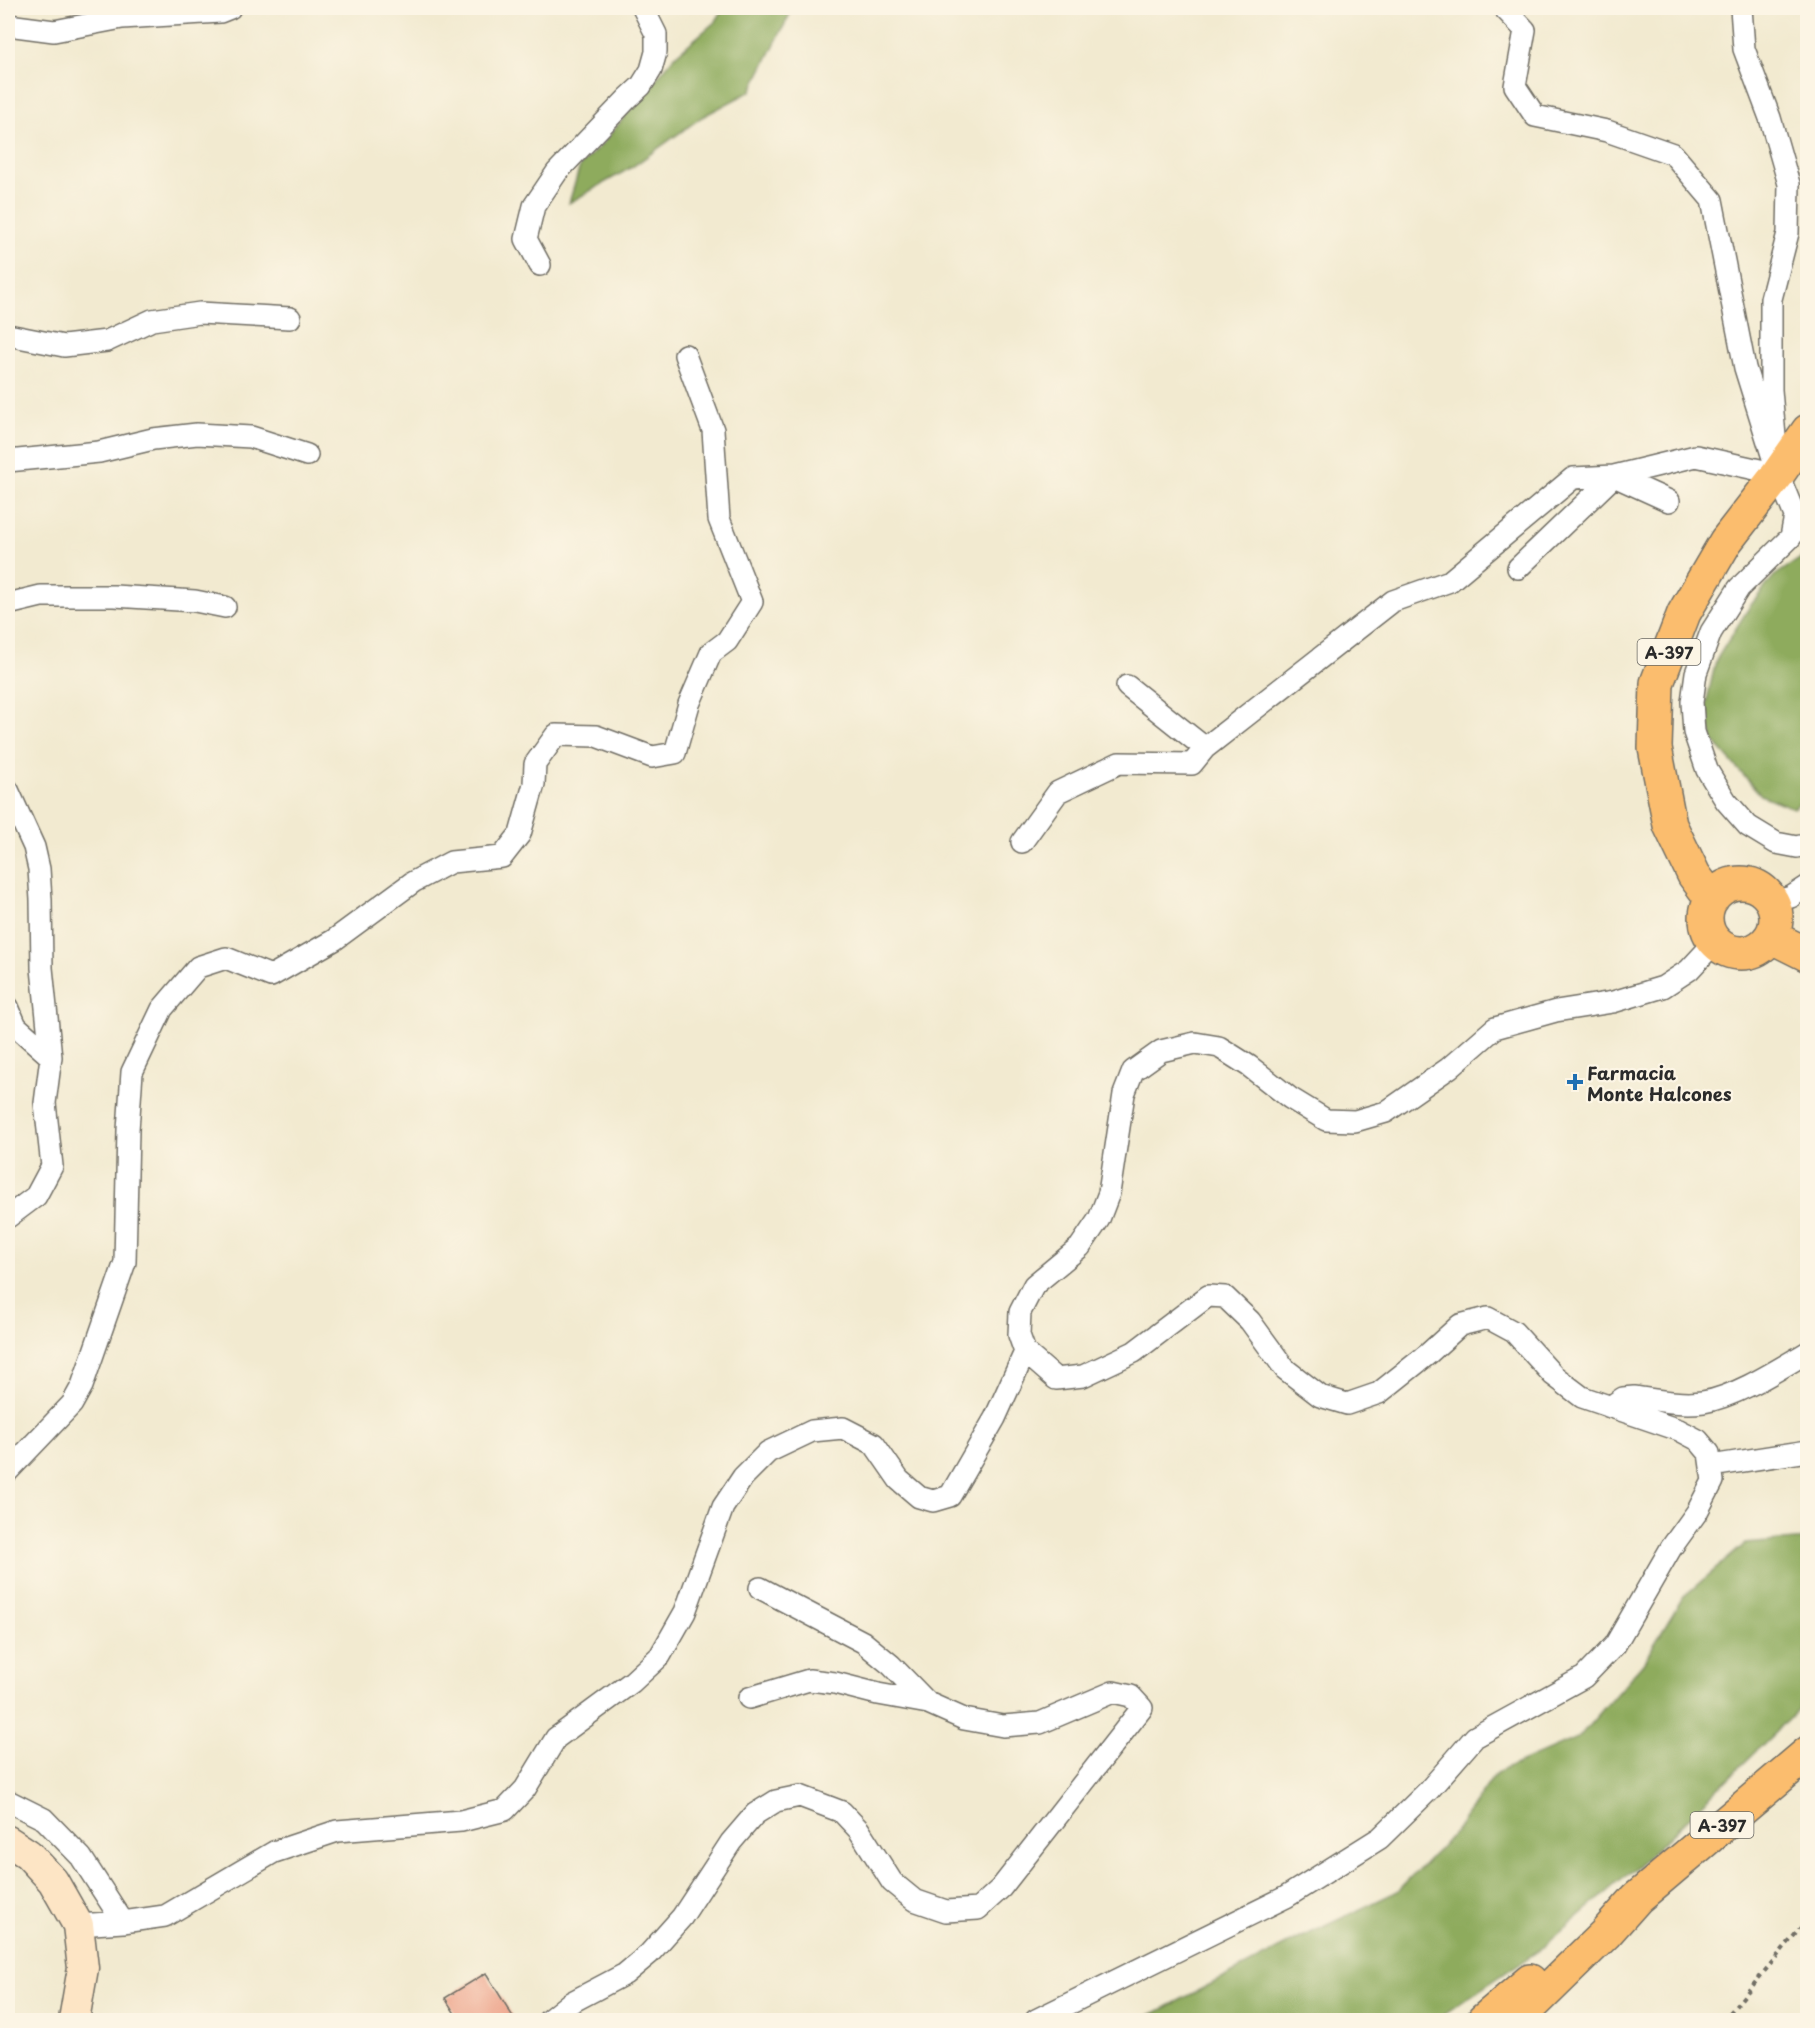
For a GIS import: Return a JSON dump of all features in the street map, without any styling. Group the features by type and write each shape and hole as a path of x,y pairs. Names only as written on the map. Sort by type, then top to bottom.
{"main road":[{"name":"A-397","path":"1712,898 1694,875 1670,825 1655,748 1656,683 1690,602 1726,541 1808,431"},
{"path":"1743,882 1755,885 1766,892 1773,902 1777,920 1772,937 1755,951 1744,954 1733,953 1723,949 1709,933 1706,922 1707,910 1712,898 1725,887 1743,882"},
{"path":"1772,937 1808,956"},
{"name":"A-397","path":"1484,2020 1509,2012 1605,1934 1637,1898 1808,1753"}],"street":[{"path":"8,25 54,31 122,18 220,12 230,8"},
{"path":"540,265 526,239 534,206 557,172 641,86 651,70 656,52 656,34 643,8"},
{"path":"1504,8 1525,30 1515,86 1535,116 1607,132 1673,154 1712,200 1745,368 1778,474 1795,516 1791,537 1739,588 1711,632 1696,673 1692,702 1694,732 1707,770 1726,801 1748,826 1776,843 1797,848 1808,844"},
{"path":"1741,8 1744,49 1770,118 1789,184 1788,233 1772,299 1771,390 1778,474"},
{"path":"8,335 64,346 107,342 152,320 200,313 290,318"},
{"path":"8,1471 72,1404 82,1386 124,1262 132,1072 162,1009 198,967 226,958 271,976 334,940 413,882 451,862 502,857 520,834 534,784 535,764 556,735 596,736 652,757 675,753 689,704 711,653 727,641 752,602 719,519 713,430 685,355"},
{"path":"8,461 99,452 153,439 197,434 251,437 307,455"},
{"path":"1022,842 1058,792 1119,763 1192,764 1205,748 1393,601 1450,581 1573,478 1614,476 1696,456 1778,474"},
{"path":"1614,476 1669,501"},
{"path":"1518,568 1614,476"},
{"path":"8,604 41,596 114,596 195,601 225,607"},
{"path":"1127,686 1205,748"},
{"path":"8,790 34,847 39,869 42,968 51,1057 45,1103 52,1166 36,1196 8,1217"},
{"path":"1773,902 1791,897 1808,886"},
{"path":"1036,2020 1286,1897 1371,1844 1430,1790 1475,1737 1584,1677 1615,1645 1671,1548 1697,1512 1713,1481 1709,1453 1698,1440 1678,1430 1582,1396 1553,1375 1514,1332 1488,1318 1460,1325 1378,1393 1347,1404 1320,1396 1285,1369 1250,1321 1225,1297 1208,1296 1134,1352 1083,1376 1056,1379 1025,1352 1019,1335 1020,1312 1035,1285 1080,1246 1100,1219 1109,1192 1124,1094 1133,1071 1161,1051 1195,1043 1219,1047 1249,1066 1290,1098 1326,1120 1355,1121 1386,1112 1449,1068 1495,1028 1556,1011 1613,1002 1663,987 1689,970 1715,942"},
{"path":"8,1007 16,1026 51,1057"},
{"path":"78,1925 165,1916 274,1852 337,1831 461,1821 505,1810 525,1789 556,1738 632,1682 660,1656 685,1612 723,1507 743,1477 768,1452 812,1431 843,1428 874,1444 899,1480 919,1497 933,1501 950,1496 994,1418 1025,1352"},
{"path":"1610,1407 1623,1398 1634,1397 1701,1402 1720,1398 1808,1352"},
{"path":"1711,1466 1808,1451"},
{"path":"760,1588 863,1642 891,1665 928,1703"},
{"path":"549,2020 570,2003 625,1974 649,1954 682,1917 731,1842 755,1814 776,1801 800,1796 842,1812 859,1830 892,1882 914,1900 946,1911 978,1909 1001,1888 1142,1708 1131,1696 1113,1692 1040,1723 1003,1726 963,1719 928,1703 835,1683 809,1680 749,1698"},
{"path":"8,1801 44,1819 81,1857 123,1922"},
{"path":"8,1841 28,1854 53,1881 78,1925 83,1968 74,2020"}],"path":[{"path":"1724,2020 1808,1919"}],"green space":[{"path":"724,8 793,8 751,91 702,117 632,167 569,203 580,166 602,144 675,56 716,21"},
{"path":"1807,554 1807,798 1793,808 1761,795 1712,740 1706,704 1716,660 1750,606 1774,576"},
{"path":"1807,1539 1807,1648 1799,1709 1648,1857 1541,1949 1435,2020 1134,2020 1157,2012 1294,1941 1398,1891 1456,1831 1496,1773 1579,1737 1643,1663 1683,1597 1745,1544"}],"building":[{"path":"486,1973 515,2020 459,2020 445,1998"}],"place":[{"name":"Farmacia Monte Halcones","path":"1575,1082"}]}
